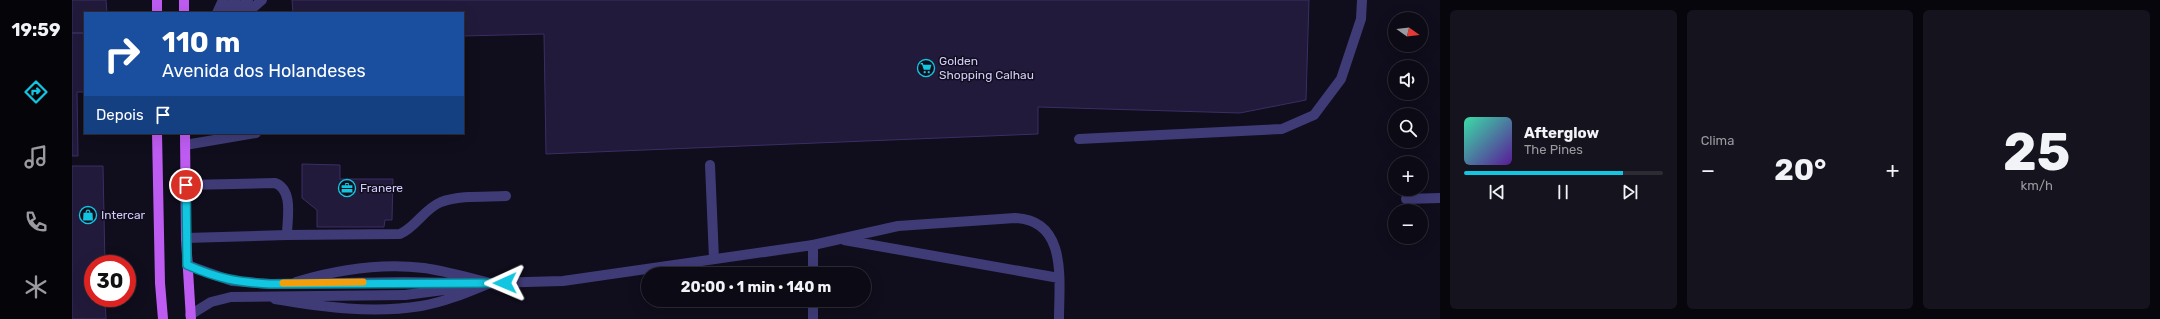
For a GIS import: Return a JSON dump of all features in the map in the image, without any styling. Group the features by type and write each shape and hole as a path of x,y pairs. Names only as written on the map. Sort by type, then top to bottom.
{"main road":[{"path":"157,0 157,12"},
{"path":"184,0 184,12"},
{"path":"157,134 160,283 163,319"},
{"path":"185,134 186,238 191,317"}],"street":[{"path":"217,12 223,0"},
{"path":"225,12 235,0"},
{"path":"235,12 248,0"},
{"path":"248,12 262,0"},
{"path":"1079,139 1282,129 1314,115 1341,79 1361,19 1362,0"},
{"path":"185,145 250,134"},
{"path":"710,165 714,259"},
{"path":"186,185 275,183 281,185 287,195 287,235"},
{"path":"186,238 400,234 410,229 422,215 441,202 506,196"},
{"path":"1406,198 1440,198"},
{"path":"187,265 232,281 270,284 404,282 490,283 563,281 814,245 898,226 1023,218 1030,220 1044,228 1054,240 1059,278 1059,319"},
{"path":"840,239 1059,278"},
{"path":"813,267 814,245"},
{"path":"294,283 328,273 379,268 404,268 436,270 490,283"},
{"path":"191,317 211,302 231,297 269,298 404,295 490,283"},
{"path":"269,298 330,308 358,309 420,306 439,302 490,283"},
{"path":"813,307 813,319"}],"building":[{"path":"72,0 106,0 107,12 84,12 84,33 72,33"},
{"name":"Golden Shopping Calhau","path":"292,0 1309,0 1306,100 1240,113 1038,107 1038,134 546,154 544,34 464,36 464,12 293,12"},
{"path":"72,33 84,33 84,92 77,92 78,156 72,156"},
{"name":"Franere","path":"302,164 340,165 340,179 393,179 392,220 385,220 384,227 317,227 317,210 302,198"},
{"name":"Intercar","path":"72,166 103,166 105,255 84,255 84,307 105,307 106,319 72,319"}],"slow traffic":[{"path":"283,283 363,282"}],"place":[{"name":"Golden Shopping Calhau","path":"926,68"},
{"name":"Franere","path":"347,188"},
{"name":"Intercar","path":"88,215"}],"route":[{"path":"186,185 187,265 208,274 232,281 270,284 310,282 505,283"}]}
